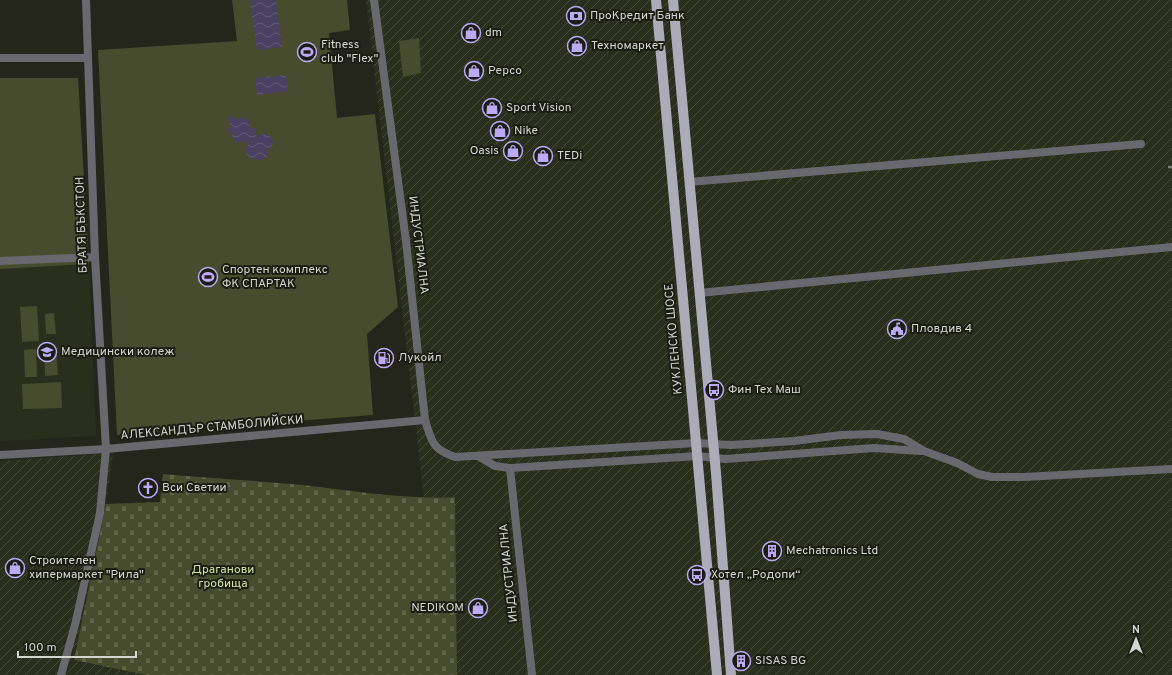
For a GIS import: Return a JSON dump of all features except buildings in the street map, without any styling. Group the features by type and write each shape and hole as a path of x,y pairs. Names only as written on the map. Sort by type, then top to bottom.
{"main road":[{"name":"КУКЛЕНСКО ШОСЕ","path":"656,0 697,443 716,675"},
{"path":"673,0 713,444 731,675"}],"street":[{"name":"БРАТЯ БЪКСТОН","path":"61,675 75,625 100,513 106,449 95,257 86,0"},
{"name":"ИНДУСТРИАЛНА","path":"374,0 406,241 425,420 432,443 441,452 455,457 697,443 731,445 877,434 904,439 924,452"},
{"path":"0,58 88,58"},
{"path":"689,182 1142,144"},
{"path":"699,293 1172,247"},
{"path":"0,261 95,257"},
{"name":"АЛЕКСАНДЪР СТАМБОЛИЙСКИ","path":"0,455 106,449 425,420"},
{"path":"478,456 495,466 510,468 698,456 725,459 874,448 924,452 957,463 978,474 1007,478 1172,469"},
{"name":"ИНДУСТРИАЛНА","path":"510,468 532,675"}],"shaded area":[{"path":"366,0 1172,0 1172,675 457,675 455,497 424,498"},
{"name":"Медицински колеж","path":"89,264 96,436 0,441 0,269"},
{"path":"113,453 106,504 74,660 146,675 0,675 0,461"}],"green space":[{"path":"232,0 347,0 350,30 329,33 337,118 375,114 398,307 367,334 373,415 117,435 98,50 237,41"},
{"path":"419,38 421,73 403,77 399,41"},
{"path":"0,78 78,78 89,264 0,269"},
{"path":"37,306 39,341 22,342 20,307"},
{"path":"54,313 56,334 46,334 45,314"},
{"path":"36,349 37,377 25,377 24,350"},
{"path":"44,349 56,349 58,375 45,376"},
{"path":"61,382 62,408 23,409 22,384"},
{"name":"Драганови гробища","path":"163,474 291,484 393,496 434,498 455,497 457,675 146,675 74,660 106,504 160,502"}],"water":[{"path":"250,0 276,0 282,47 257,50"},
{"path":"286,75 288,91 257,95 255,78"},
{"path":"231,115 239,120 242,116 251,123 248,127 257,129 254,133 256,135 262,135 265,132 272,139 273,144 267,151 268,155 266,158 263,158 260,161 252,158 247,155 246,147 249,144 244,140 242,143 240,140 237,143 233,139 232,134 227,130 231,126 228,119"}],"place":[{"name":"ПроКредит Банк","path":"576,16"},
{"name":"dm","path":"471,33"},
{"name":"Техномаркет","path":"577,46"},
{"name":"Fitness club \"Flex\"","path":"307,52"},
{"name":"Pepco","path":"474,71"},
{"name":"Sport Vision","path":"492,108"},
{"name":"Nike","path":"500,131"},
{"name":"Oasis","path":"513,151"},
{"name":"TEDi","path":"543,156"},
{"name":"Спортен комплекс ФК СПАРТАК","path":"208,277"},
{"name":"Пловдив 4","path":"897,329"},
{"name":"Медицински колеж","path":"47,352"},
{"name":"Лукойл","path":"384,358"},
{"name":"Фин Тех Маш","path":"714,390"},
{"name":"Вси Светии","path":"148,488"},
{"name":"Mechatronics Ltd","path":"772,551"},
{"name":"Строителен хипермаркет \"Рила\"","path":"15,568"},
{"name":"Хотел „Родопи“","path":"697,575"},
{"name":"NEDIKOM","path":"478,608"},
{"name":"SISAS BG","path":"741,661"}]}
